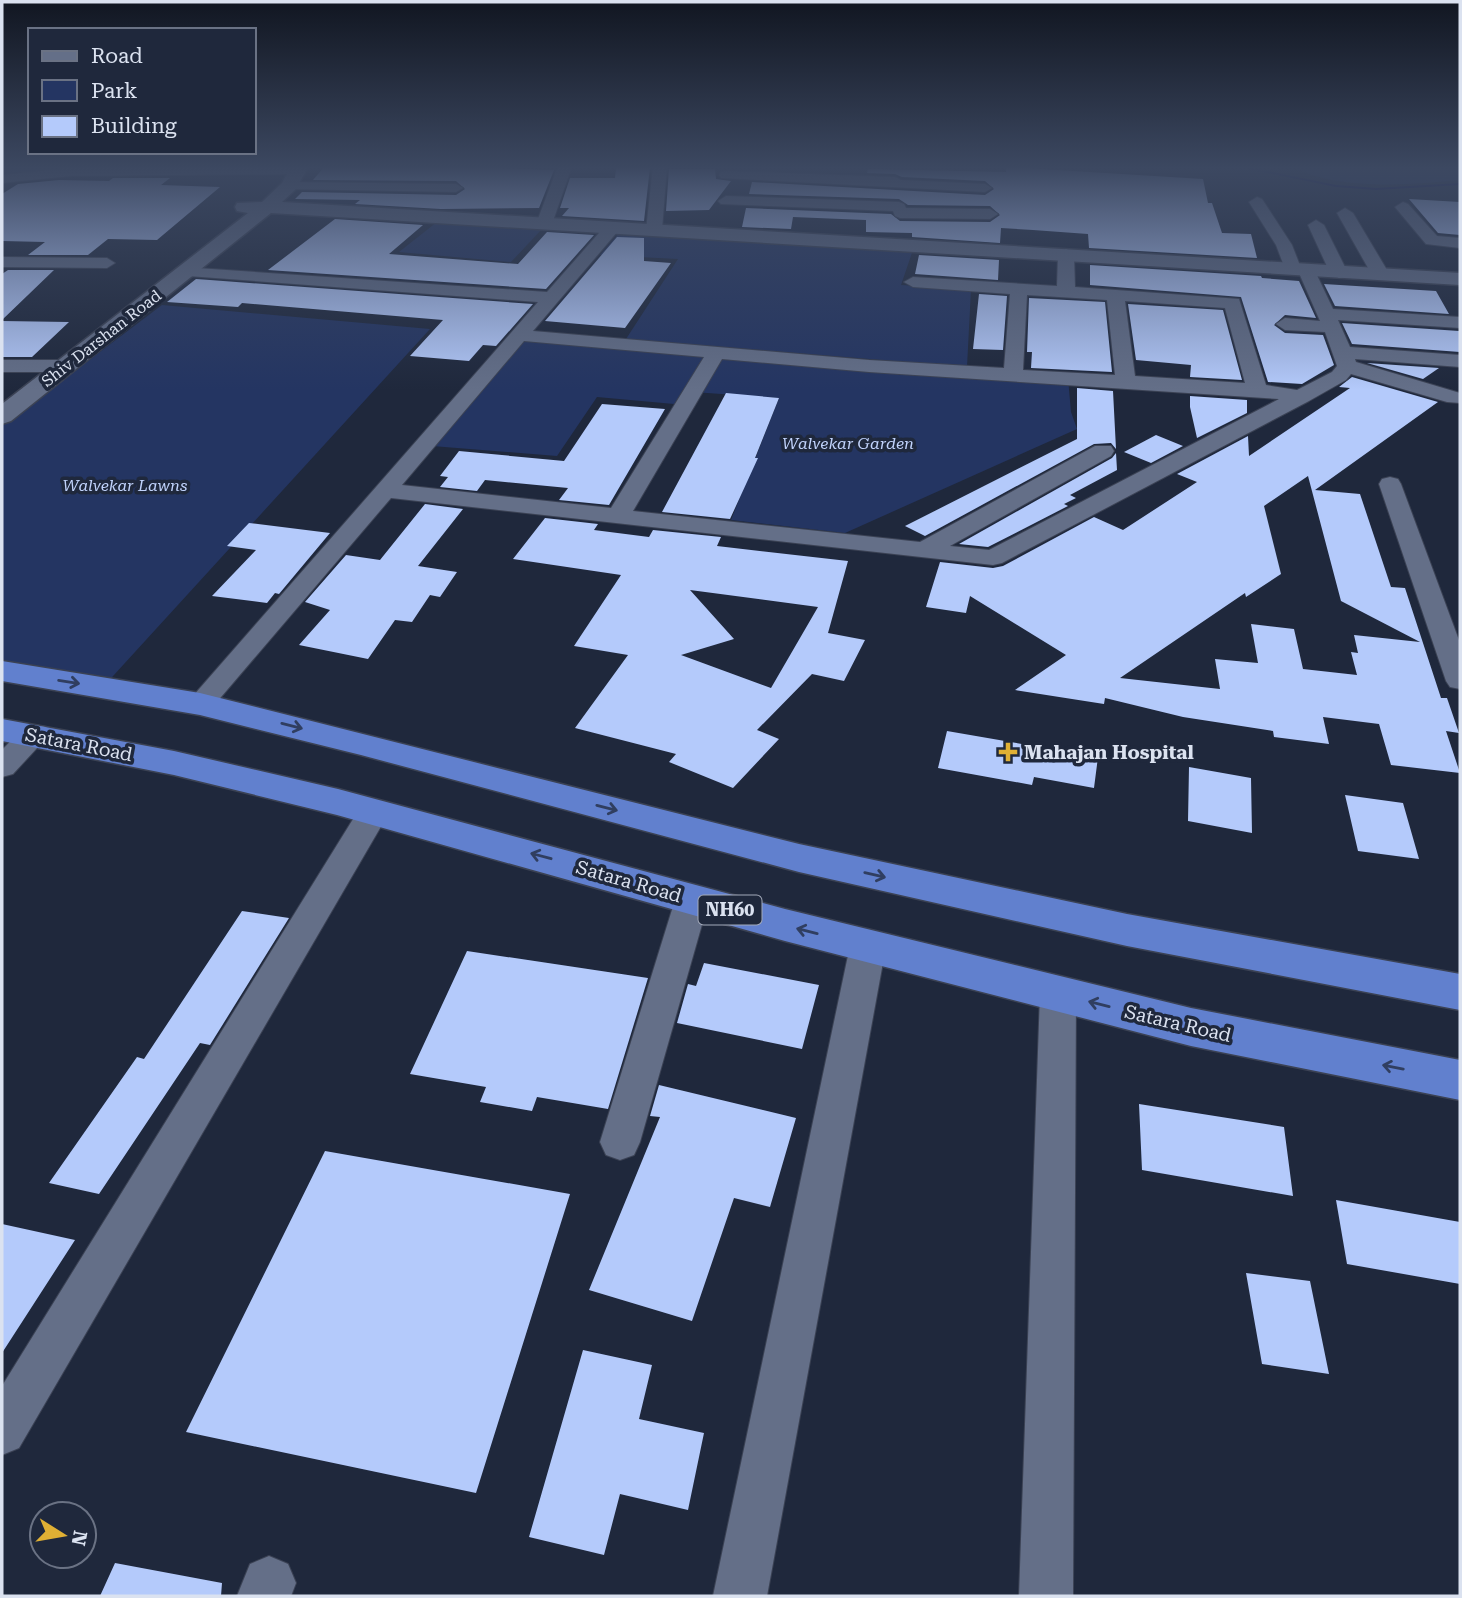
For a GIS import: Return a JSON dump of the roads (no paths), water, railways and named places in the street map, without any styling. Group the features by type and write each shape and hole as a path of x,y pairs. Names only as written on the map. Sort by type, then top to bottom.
{"highway":[{"path":"2,671 200,704 799,858 1138,933 1460,992"},
{"name":"Satara Road","path":"19,732 174,763 374,811 692,900 1191,1027 1460,1080"}],"street":[{"name":"Shiv Darshan Road","path":"2,391 209,241"},
{"name":"Shiv Darshan Road","path":"2,415 188,271 220,241"},
{"path":"200,704 601,241"},
{"path":"857,241 1460,279"},
{"path":"385,490 619,514 993,558 1339,376 1345,359 1329,321 1281,241"},
{"path":"1324,241 1339,272"},
{"path":"1361,241 1381,275"},
{"path":"1433,241 1460,243"},
{"path":"1066,254 1066,293"},
{"path":"2,262 107,263"},
{"path":"188,271 551,298"},
{"path":"913,282 1233,303 1257,390"},
{"path":"1013,375 1019,289"},
{"path":"1115,296 1126,382"},
{"path":"1285,324 1329,321 1460,322"},
{"path":"520,335 869,366 1257,390 1302,397"},
{"path":"619,514 717,351"},
{"path":"1345,359 1460,361"},
{"path":"1345,359 1454,398"},
{"path":"2,366 66,366"},
{"path":"924,550 1103,451"},
{"path":"1390,484 1460,681"},
{"path":"2,767 19,732"},
{"path":"2,1431 374,811"},
{"path":"620,1142 692,900"},
{"path":"740,1596 868,946"},
{"path":"1046,1596 1058,994"}],"place":[{"name":"Mahajan Hospital","path":"1008,752"}],"park label":[{"name":"Walvekar Garden","path":"848,443"},
{"name":"Walvekar Lawns","path":"125,485"}]}
